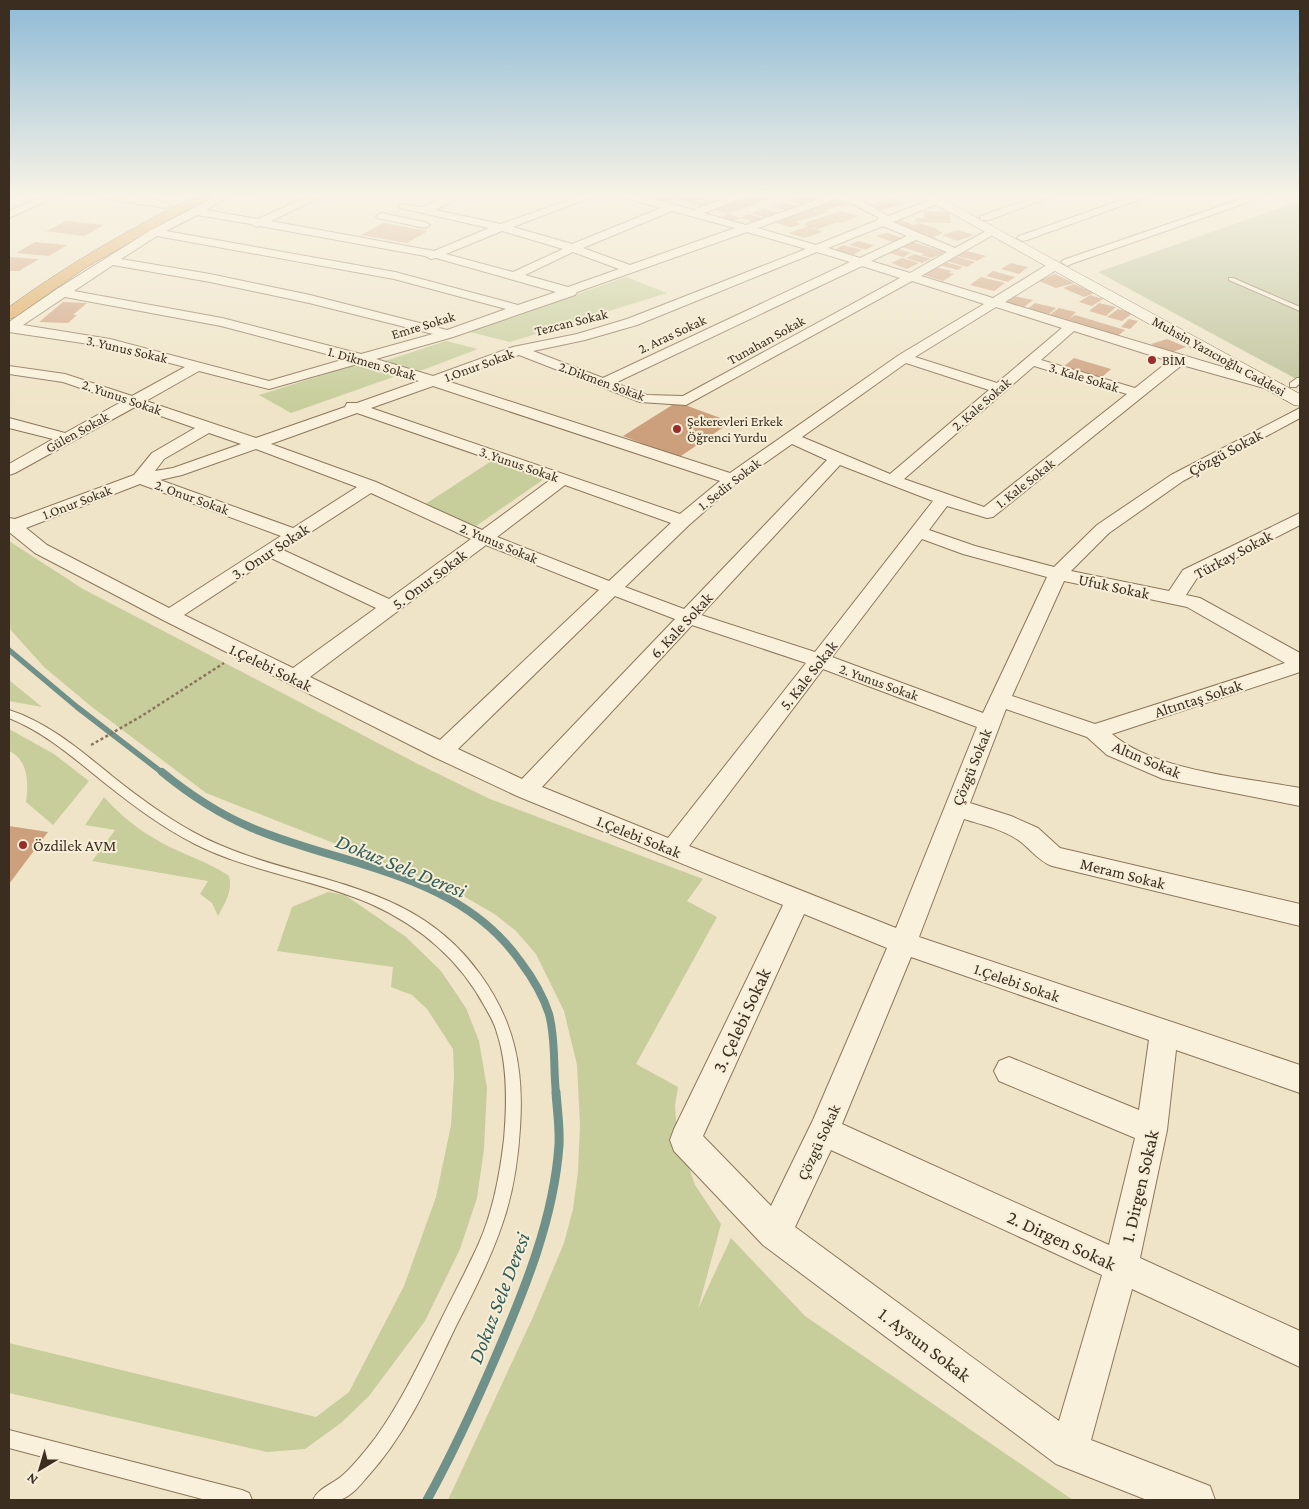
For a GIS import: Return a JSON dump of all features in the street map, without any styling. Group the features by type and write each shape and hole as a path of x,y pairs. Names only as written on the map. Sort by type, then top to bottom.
{"highway":[{"path":"9,298 57,266"},
{"path":"10,323 66,274 79,266"}],"street":[{"path":"10,323 101,266"},
{"path":"141,266 210,278 310,299 448,334"},
{"path":"342,266 395,276 520,309"},
{"path":"395,276 412,266"},
{"path":"479,266 571,292"},
{"path":"514,276 534,266"},
{"path":"622,266 632,270"},
{"name":"Emre Sokak","path":"270,385 448,334 642,266"},
{"name":"Tezcan Sokak","path":"520,350 580,337 632,322 770,266"},
{"name":"2. Aras Sokak","path":"603,383 851,266"},
{"path":"874,266 1199,366 1294,388"},
{"name":"Tunahan Sokak","path":"686,401 930,266"},
{"name":"1. Sedir Sokak","path":"442,752 684,521 732,479 904,358 1057,266"},
{"name":"Muhsin Yazıcıoğlu Caddesi","path":"1065,266 1219,356 1294,388"},
{"name":"Muhsin Yazıcıoğlu Caddesi","path":"1066,266 1294,388"},
{"name":"1. Dikmen Sokak","path":"61,292 222,322 362,359 417,375 732,479"},
{"name":"3. Yunus Sokak","path":"10,323 110,343 270,385"},
{"name":"2. Kale Sokak","path":"892,481 1071,326"},
{"name":"1.Onur Sokak","path":"11,525 140,478 176,472 257,444 417,375 490,350 520,350"},
{"name":"1.Onur Sokak","path":"140,478 167,462 238,438 434,381 520,350"},
{"name":"2.Dikmen Sokak","path":"520,350 645,399 686,401"},
{"path":"1199,366 1219,356"},
{"path":"904,358 1000,388"},
{"name":"1. Kale Sokak","path":"792,438 836,460 943,500 988,512 1180,360"},
{"name":"3. Kale Sokak","path":"1031,361 1138,393"},
{"name":"Gülen Sokak","path":"9,470 198,366"},
{"name":"2. Yunus Sokak","path":"9,370 65,378 257,444 370,486 484,538 613,589 688,617 819,660 989,723"},
{"name":"3. Yunus Sokak","path":"350,405 684,521"},
{"name":"Çözgü Sokak","path":"775,1233 824,1131 903,943 989,723 1058,574 1104,529 1177,478 1300,412"},
{"path":"9,423 67,438"},
{"name":"2. Onur Sokak","path":"208,427 158,456 140,478 295,535"},
{"name":"6. Kale Sokak","path":"525,790 836,460"},
{"name":"5. Onur Sokak","path":"294,678 563,479"},
{"name":"3. Onur Sokak","path":"170,616 370,486"},
{"name":"5. Kale Sokak","path":"672,850 943,500"},
{"name":"Türkay Sokak","path":"1173,599 1190,574 1300,518"},
{"name":"1.Çelebi Sokak","path":"11,525 41,549 170,616 442,752 525,790 903,943 1300,1079"},
{"name":"Ufuk Sokak","path":"918,532 969,550 1058,574 1193,602 1300,664"},
{"path":"270,551 391,607"},
{"name":"Altıntaş Sokak","path":"1095,732 1300,664"},
{"name":"Altın Sokak","path":"1000,699 1095,732 1115,749 1171,773 1300,797"},
{"name":"Meram Sokak","path":"955,807 1003,822 1029,836 1052,856 1300,916"},
{"name":"3. Çelebi Sokak","path":"685,1140 798,900"},
{"name":"1. Dirgen Sokak","path":"1069,1452 1121,1267 1152,1130 1164,1033"},
{"path":"1009,1071 1152,1130"},
{"name":"2. Dirgen Sokak","path":"824,1131 1300,1349"},
{"name":"1. Aysun Sokak","path":"685,1140 775,1233 1069,1452 1196,1500"}],"lane":[{"path":"1231,279 1300,309"},
{"path":"9,714 38,728 77,753 163,820 206,843 354,892 392,908 419,923 451,949 481,984 504,1032 514,1088 509,1162 496,1221 411,1395 373,1456 349,1483 323,1500"},
{"path":"9,1439 242,1500"}],"path":[{"path":"77,753 140,717 241,652"}],"green space":[{"path":"1114,266 1300,266 1300,381 1098,272"},
{"path":"626,277 667,293 510,342 470,332"},
{"path":"446,341 478,349 420,371 385,361"},
{"path":"361,363 399,375 291,413 259,395"},
{"path":"493,460 544,479 476,526 424,505"},
{"path":"9,541 83,589 418,764 490,799 703,879 687,901 717,917 636,1064 678,1087 675,1106 677,1132 695,1185 721,1224 698,1309 731,1238 805,1316 1073,1500 448,1500 533,1317 564,1243 573,1209 578,1172 580,1125 577,1065 564,1011 536,954 516,931 496,915 453,890 206,793 92,707 44,667 9,628"},
{"path":"9,680 42,707 9,701"},
{"path":"9,729 54,754 89,781 53,825 26,802 26,773 20,760 9,751"},
{"path":"104,797 131,823 146,833 162,843 229,876 229,892 218,916 212,903 200,894 208,881 92,861 115,830 85,825"},
{"path":"328,892 345,895 406,937 441,971 466,1008 479,1041 487,1088 484,1149 477,1198 460,1249 425,1321 369,1396 341,1423 305,1449 267,1452 9,1393 9,1343 316,1417 349,1392 404,1286 436,1197 451,1125 454,1076 453,1049 427,1009 412,995 391,987 393,967 277,951 292,907"}],"building":[{"path":"9,266 27,266 19,271 9,271"},
{"path":"944,266 963,267 958,270"},
{"path":"1005,266 1028,267 1019,274 1001,269"},
{"path":"935,267 952,271 949,273 954,274 943,281 921,274"},
{"path":"993,271 1015,277 1008,282 986,276"},
{"path":"1055,274 1074,283 1056,288 1039,281"},
{"path":"981,277 1005,283 994,291 970,285"},
{"path":"1074,284 1094,293 1084,297 1063,288"},
{"path":"1090,295 1103,299 1092,306 1079,302"},
{"path":"1014,296 1033,300 1023,308 1004,303"},
{"path":"63,302 87,303 73,315 77,315 68,323 39,322"},
{"path":"1035,303 1056,308 1049,314 1027,309"},
{"path":"1099,303 1116,307 1106,316 1089,311"},
{"path":"1059,308 1076,312 1069,319 1075,315 1125,330 1115,338 1047,317"},
{"path":"1118,309 1133,313 1122,321 1107,317"},
{"path":"1129,319 1138,321 1130,329 1121,327"},
{"path":"1167,339 1186,347 1170,353 1151,344"},
{"path":"1074,358 1111,369 1101,378 1063,367"},
{"name":"Şekerevleri Erkek Öğrenci Yurdu","path":"677,402 731,422 678,458 623,436"},
{"name":"Özdilek AVM","path":"9,826 48,832 9,884"}],"waterway":[{"name":"Dokuz Sele Deresi","path":"9,650 77,707 164,774"},
{"name":"Dokuz Sele Deresi","path":"162,772 205,803 240,823 288,841 397,876 432,890 465,908 494,931 520,961 537,986 547,1007 553,1034 556,1093"},
{"name":"Dokuz Sele Deresi","path":"427,1500 455,1447 480,1393 517,1305 545,1226 556,1172 559,1145 556,1092"}],"place":[{"name":"BİM","path":"1152,360"},
{"name":"Şekerevleri Erkek Öğrenci Yurdu","path":"677,429"},
{"name":"Özdilek AVM","path":"23,845"}]}
